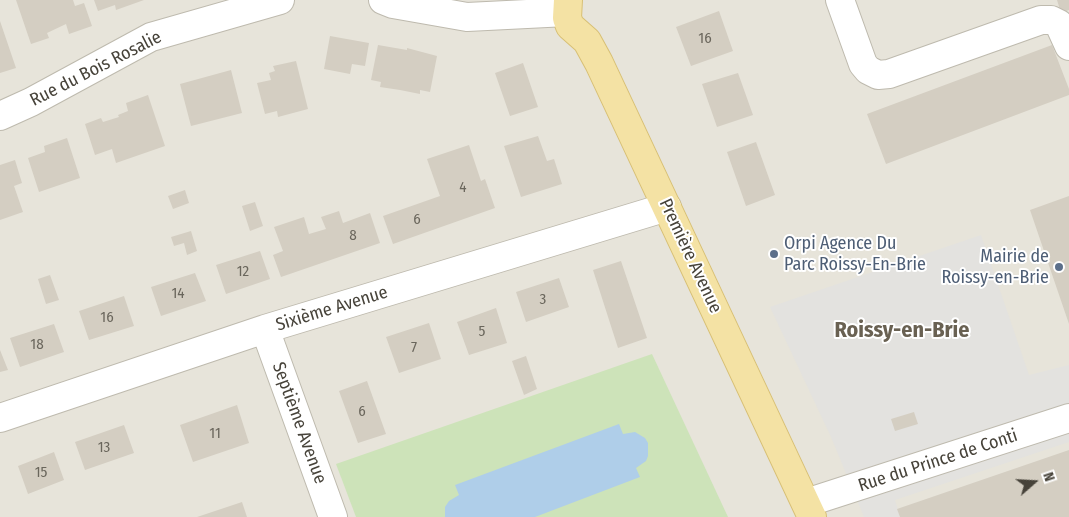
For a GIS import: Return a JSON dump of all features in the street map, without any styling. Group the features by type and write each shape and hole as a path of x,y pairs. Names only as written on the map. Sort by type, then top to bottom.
{"main road":[{"name":"Première Avenue","path":"567,6 570,26 587,41 600,62 809,510"}],"street":[{"name":"Rue du Bois Rosalie","path":"0,116 31,102 151,37 280,0"},
{"path":"382,0 393,4 467,18 567,6"},
{"path":"840,0 863,64 868,70 878,75 889,74 1041,20 1051,20 1059,24 1069,46"},
{"name":"Sixième Avenue","path":"0,418 265,330 667,208"},
{"name":"Septième Avenue","path":"265,330 333,517"},
{"name":"Rue du Prince de Conti","path":"809,510 1069,418"}],"shaded area":[{"path":"0,0 1069,0 1069,517 0,517"},
{"path":"981,235 1029,375 1069,365 1069,442 895,500 900,517 864,517 831,437 770,307"}],"green space":[{"path":"652,354 728,517 356,517 336,464"}],"water":[{"path":"619,424 623,434 635,432 645,438 648,443 646,461 636,468 640,477 535,517 445,517 445,507 449,501 459,495 455,485"}],"building":[{"path":"16,0 73,0 75,6 84,3 92,26 69,34 66,24 47,33 49,38 31,44"},
{"path":"94,0 144,0 116,10 115,5 98,11"},
{"path":"1057,0 1069,0 1069,10 1061,13"},
{"path":"719,11 733,51 691,66 676,27"},
{"path":"0,21 16,68 0,73"},
{"path":"330,36 369,43 365,66 352,64 350,74 324,69"},
{"path":"378,45 407,50 407,48 437,56 430,92 420,90 420,94 380,87 381,82 371,80"},
{"path":"1052,45 1069,89 1069,95 886,164 867,114"},
{"path":"296,61 308,109 278,117 277,111 265,114 257,83 271,80 269,73 275,71 273,66"},
{"path":"523,63 538,107 510,116 495,73"},
{"path":"231,70 242,113 191,126 180,84"},
{"path":"738,73 753,115 717,127 702,84"},
{"path":"148,95 165,146 116,163 112,149 95,155 85,124 101,118 103,122 119,117 118,115 128,111 126,103"},
{"path":"538,136 547,161 554,159 562,184 521,197 504,146"},
{"path":"67,138 80,178 39,192 28,158 45,152 44,146"},
{"path":"756,142 775,195 746,206 727,152"},
{"path":"469,145 481,181 485,179 495,208 393,244 383,216 440,196 427,159"},
{"path":"15,160 22,183 14,186 23,212 0,220 0,165"},
{"path":"185,190 189,203 173,209 168,196"},
{"name":"Mairie de Roissy-en-Brie","path":"1069,196 1069,324 1030,210"},
{"path":"255,202 263,226 250,231 242,206"},
{"path":"339,211 343,223 370,213 380,243 281,277 273,255 283,251 274,227 304,217 309,234 326,229 321,217"},
{"path":"191,231 197,251 187,255 184,243 174,246 171,237"},
{"path":"260,251 270,279 226,294 216,265"},
{"path":"621,261 647,338 618,348 593,270"},
{"path":"195,273 206,301 161,316 151,287"},
{"path":"50,275 59,300 46,304 38,279"},
{"path":"559,278 569,307 526,322 516,292"},
{"path":"124,296 134,326 89,340 79,311"},
{"path":"496,308 507,343 469,355 457,322"},
{"path":"429,323 441,359 399,373 386,337"},
{"path":"54,324 64,352 20,367 10,338"},
{"path":"0,350 8,370 0,372"},
{"path":"526,356 537,389 524,395 512,361"},
{"path":"367,381 386,434 358,443 339,391"},
{"path":"237,405 249,443 193,462 180,425"},
{"path":"914,412 918,424 895,431 891,419"},
{"path":"124,425 134,453 85,470 75,442"},
{"path":"1069,450 1069,517 900,517 897,509"},
{"path":"54,452 64,480 28,494 18,466"},
{"path":"242,502 247,517 197,517"}],"place":[{"name":"Orpi Agence Du Parc Roissy-En-Brie","path":"774,254"},
{"name":"Mairie de Roissy-en-Brie","path":"1059,267"}],"district":[{"name":"Roissy-en-Brie","path":"902,331"}]}
